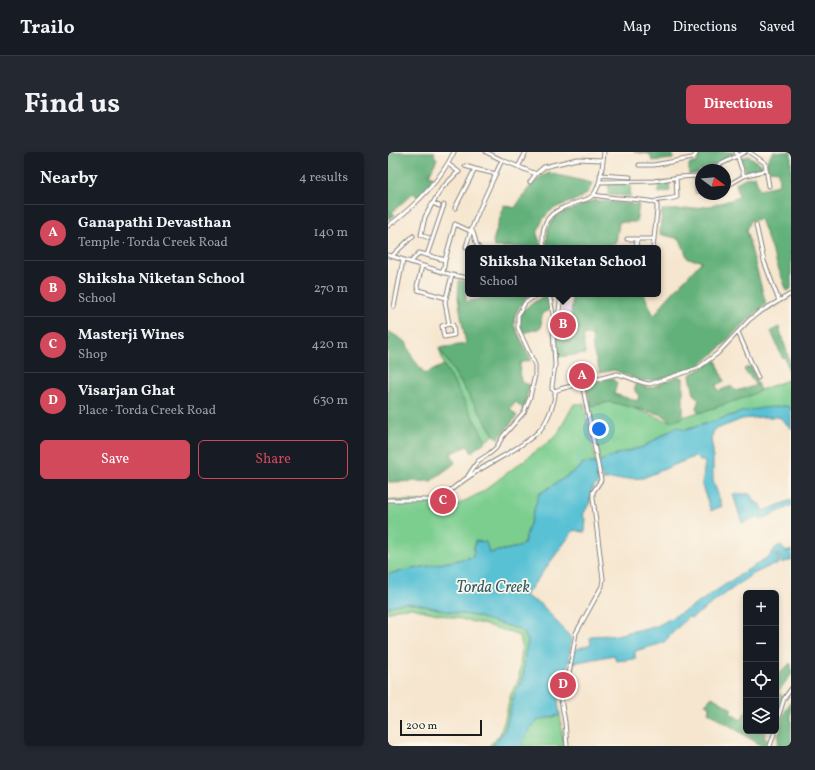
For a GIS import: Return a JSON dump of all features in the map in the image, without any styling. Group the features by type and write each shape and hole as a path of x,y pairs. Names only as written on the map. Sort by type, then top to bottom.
{"street":[{"path":"388,226 419,201 442,174 454,152"},
{"path":"486,152 536,174"},
{"path":"518,167 526,152"},
{"path":"543,245 542,237 543,230 547,221 553,214 560,209 594,195 599,182 604,152"},
{"path":"639,165 654,165 692,158 697,152"},
{"path":"736,152 744,176"},
{"path":"722,164 745,152"},
{"path":"749,152 764,163 769,186"},
{"path":"530,182 544,167 577,159 603,160"},
{"path":"467,245 471,230 502,160"},
{"path":"429,238 421,235 425,217 445,185 459,172 448,164"},
{"path":"465,166 496,174"},
{"path":"455,208 475,169"},
{"path":"731,184 744,176 766,170"},
{"path":"600,176 630,177"},
{"path":"599,182 635,182 695,176"},
{"path":"594,195 603,197 640,199 654,202 659,199 673,199 678,197 676,177"},
{"path":"653,245 657,210 657,205 654,202"},
{"path":"433,203 439,206"},
{"path":"426,255 444,205"},
{"path":"443,272 455,224 474,232 477,245"},
{"path":"756,225 764,261 779,301"},
{"path":"413,236 390,255 452,275 465,277"},
{"path":"627,239 654,239"},
{"path":"636,245 637,239"},
{"path":"411,262 419,254 445,260"},
{"path":"394,307 403,260"},
{"path":"422,266 417,286 418,290 446,298"},
{"path":"449,324 442,326 444,337 454,335 453,325 449,324 445,302 452,275"},
{"path":"555,391 560,388 617,374 642,383 650,384 698,368 718,353 748,320 791,294"},
{"path":"468,477 478,461 496,448 503,436 524,412 530,397 535,375 535,365 518,328 518,315 525,303 534,297"},
{"path":"388,500 439,499 468,477 526,442 539,432 546,420 556,396 555,391 552,389 554,365 554,319 550,297"},
{"path":"554,319 559,311 561,297"},
{"path":"738,332 758,378"},
{"path":"567,746 561,700 569,674 576,633 603,582 593,495 601,482 598,460 582,383"},
{"path":"779,715 784,699 791,689"},
{"path":"770,746 773,734"}],"shaded area":[{"path":"561,305 572,306 571,328 555,328 555,322 561,311"}],"green space":[{"path":"388,152 435,152 434,155 437,159 429,175 434,177 419,198 413,193 392,212 395,215 388,219"},
{"path":"634,152 672,152 673,159 652,161 650,154"},
{"path":"700,152 733,152 734,154 715,164 695,164 695,174 689,175 689,164 698,162"},
{"path":"773,152 791,152 791,289 787,291 760,219 750,221 746,230 766,304 698,367 656,380 641,381 614,370 600,373 593,350 592,335 583,334 585,354 557,357 555,328 571,327 572,297 645,297 654,316 665,301 702,261 688,259 680,239 660,234 662,210 701,207 739,197 736,183 745,178 755,176 759,189 779,185 778,171 769,170 766,162"},
{"path":"749,156 761,164 762,169 746,173 741,158"},
{"path":"549,173 592,183 585,195 559,206 545,216 537,234 541,245 494,245 493,241 504,205 515,208 525,192 543,176"},
{"path":"669,181 670,191 659,193 658,183"},
{"path":"609,183 631,184 630,196 608,195"},
{"path":"594,200 639,205 636,222 619,222 616,243 606,245 546,245 548,228 556,216"},
{"path":"459,280 465,282 466,302 480,299 480,297 527,297 515,315 514,325 531,360 520,363 521,382 530,385 523,409 516,402 510,409 517,416 498,439 439,348 466,344 458,298"},
{"path":"542,297 549,297 551,310 542,313 541,328 523,333 519,321 523,310"},
{"path":"779,327 791,365 791,378 785,358 782,357 771,331"},
{"path":"388,331 406,342 412,357 425,374 444,365 486,441 471,452 468,446 451,453 455,463 431,481 388,482"},
{"path":"439,348 494,435 486,441 444,365"},
{"path":"716,360 724,381 716,385 718,391 732,386 735,391 755,386 744,369 751,366 760,391 699,413 696,408 699,399 694,395 690,375"},
{"path":"678,376 683,378 683,418 671,422 663,415 610,402 591,406 586,384 612,378 617,383 614,394 637,401 639,396 635,391 635,384 650,388"},
{"path":"791,379 791,408 785,406 742,412 685,430 669,431 643,447 617,454 600,462 588,401 604,397 668,421 690,415"},
{"path":"574,404 584,404 596,463 581,467 539,494 524,543 519,547 489,553 475,542 473,557 388,574 388,500 437,502 440,511 449,509 482,492 556,436"},
{"path":"405,603 475,616 519,629 524,633 528,641 522,681 515,694 505,730 492,746 489,746 500,734 511,694 519,679 522,646 520,637 510,632 478,623 411,608 396,609 388,613 388,607"},
{"path":"790,663 791,664 791,675 779,691 779,674"},
{"path":"779,693 783,696 779,704"},
{"path":"712,697 732,709 730,713 741,720 743,716 743,734 765,734 764,738 769,740 765,746 762,746 708,712 710,706 705,704"},
{"path":"791,702 791,746 778,746 781,723 785,711"},
{"path":"560,715 564,746 523,746 522,743 538,720"}],"water":[{"name":"Torda Creek","path":"785,406 791,408 791,429 782,419 778,417 763,417 742,419 714,430 711,439 713,451 713,480 722,506 711,511 702,486 705,461 700,461 696,456 643,478 603,480 602,474 599,474 599,482 592,489 590,496 591,500 583,515 586,519 585,532 574,530 525,596 542,605 571,638 569,658 573,658 574,650 591,644 590,638 592,636 612,636 657,626 695,605 771,555 775,548 780,545 786,552 791,550 791,560 782,563 778,555 776,555 780,563 774,566 772,565 751,575 692,618 688,617 663,643 635,651 635,659 616,661 614,655 573,663 573,661 569,661 558,702 560,715 538,720 522,743 523,746 492,746 505,730 515,694 522,681 528,641 524,633 519,629 475,616 420,605 404,603 388,607 388,574 473,557 475,541 486,542 489,553 519,547 524,543 539,494 581,467 582,463 596,463 617,454 643,447 677,427 686,430 742,412"},
{"path":"733,494 751,494 756,503 760,504 764,511 791,500 791,506 760,520 757,517 742,523"}],"waterway":[{"path":"577,469 578,455 591,444 585,409"}],"place":[{"name":"Shiksha Niketan School","path":"563,325"},
{"name":"Ganapathi Devasthan","path":"582,376"},
{"name":"Masterji Wines","path":"443,501"},
{"name":"Visarjan Ghat","path":"563,685"}]}
